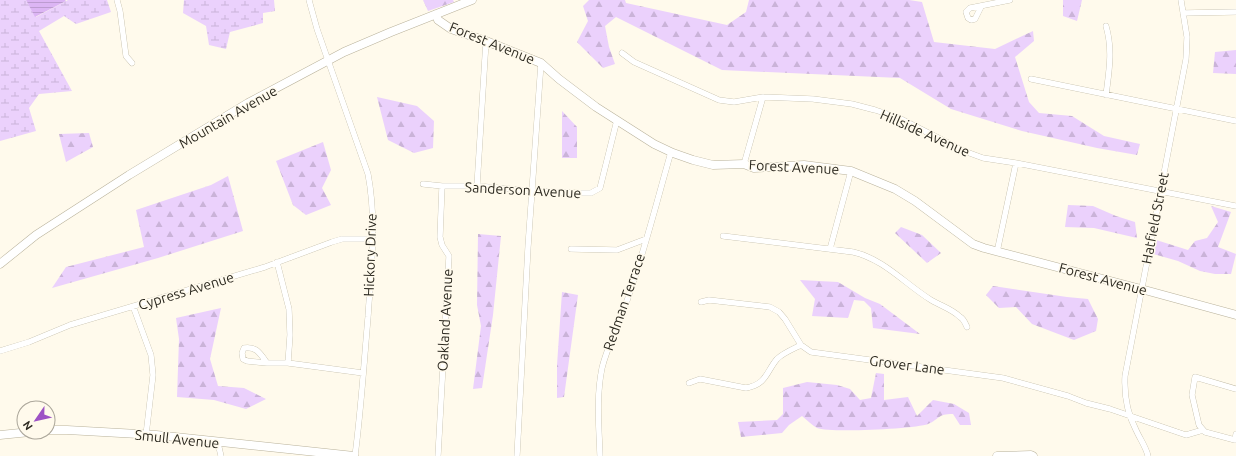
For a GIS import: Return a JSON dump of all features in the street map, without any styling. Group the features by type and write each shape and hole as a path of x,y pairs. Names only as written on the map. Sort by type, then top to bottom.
{"street":[{"path":"117,0 120,11 126,56 132,63"},
{"name":"Hickory Drive","path":"309,0 314,22 368,174 372,197 372,258 359,424 355,456"},
{"name":"Mountain Avenue","path":"0,264 36,234 248,103 344,52 472,0"},
{"path":"981,7 1010,0"},
{"name":"Hatfield Street","path":"1148,456 1129,416 1125,392 1125,376 1186,58 1187,37 1181,0"},
{"path":"1183,13 1236,12"},
{"name":"Forest Avenue","path":"436,14 438,20 451,29 486,41 540,63 596,107 654,144 693,160 713,165 744,164 754,168 804,166 851,171 895,189 938,217 973,244 997,252 1142,288 1236,314"},
{"path":"1106,26 1111,53 1106,95"},
{"path":"477,186 486,41"},
{"name":"Hillside Avenue","path":"622,53 634,62 719,100 734,102 763,97 813,99 852,104 897,117 964,151 983,158 1016,163 1236,206"},
{"path":"517,456 528,247 540,63"},
{"path":"1031,79 1236,121"},
{"path":"744,164 763,97"},
{"name":"Sanderson Avenue","path":"423,184 591,193 600,188 617,120"},
{"name":"Redman Terrace","path":"600,456 598,407 602,368 612,336 624,309 672,152"},
{"path":"997,252 1016,163"},
{"path":"830,249 851,171"},
{"name":"Oakland Avenue","path":"438,456 449,256 442,245 440,237 442,186"},
{"path":"723,236 859,253 876,260 925,297 938,305 953,311 962,318 967,327"},
{"name":"Cypress Avenue","path":"0,351 29,342 70,325 277,262 342,239 372,238"},
{"path":"571,249 617,250 646,239"},
{"path":"277,262 289,309 290,335 288,363"},
{"path":"689,383 700,379 746,388 752,387 764,379 777,360 801,345 785,319 779,312 770,307 709,300 701,302"},
{"path":"133,306 151,354 153,375 146,435"},
{"name":"Grover Lane","path":"801,345 810,352 818,354 1003,378 1068,396 1086,404 1110,409 1186,436 1203,430"},
{"path":"267,362 288,363 363,373"},
{"path":"1236,389 1195,377 1192,395 1199,425 1205,432 1235,440 1236,434"},
{"name":"Smull Avenue","path":"56,430 146,435 355,456"},
{"path":"0,435 16,433"},
{"path":"218,443 221,456"},
{"path":"997,456 1033,456"}],"green space":[{"path":"0,0 26,0 36,17 68,0 107,0 111,12 76,24 64,16 39,31 72,91 39,94 29,108 36,131 0,141"},
{"path":"184,0 274,0 275,11 263,13 263,23 230,32 226,49 209,45 206,26 183,13"},
{"path":"423,0 453,0 454,2 428,11"},
{"path":"589,0 625,0 626,3 727,25 746,12 749,0 909,0 922,2 934,42 995,49 1033,31 1034,41 1015,57 1029,102 1039,113 1072,116 1104,136 1140,144 1137,155 1097,148 1022,131 951,109 900,78 722,70 616,17 605,26 609,47 615,64 603,68 577,42 588,21 583,6"},
{"path":"1063,0 1082,0 1077,21 1063,16"},
{"path":"1236,50 1236,74 1213,73 1215,52"},
{"path":"377,97 417,106 434,121 433,148 414,153 388,140"},
{"path":"562,111 577,127 577,158 562,158"},
{"path":"89,133 93,147 66,162 59,134"},
{"path":"323,142 331,170 322,188 331,205 306,215 293,205 276,161"},
{"path":"228,176 243,231 158,258 52,288 66,267 144,247 136,210 211,185"},
{"path":"1068,205 1093,206 1135,222 1137,238 1094,228 1065,227"},
{"path":"1211,206 1231,212 1218,247 1236,254 1231,274 1215,274 1200,271 1178,261 1150,253 1153,239 1188,250 1195,241 1207,238 1218,222"},
{"path":"901,227 922,235 941,253 927,263 895,233"},
{"path":"478,234 501,236 493,315 482,388 473,389 481,326 477,305"},
{"path":"800,280 838,282 865,298 880,304 920,334 873,328 871,308 864,301 854,300 848,318 812,316 815,299"},
{"path":"993,286 1088,299 1098,319 1096,331 1074,340 1032,324 1016,307 999,308 986,295"},
{"path":"562,292 578,295 564,397 557,398 557,365"},
{"path":"221,308 210,359 218,386 244,388 266,399 246,409 214,400 177,397 179,339 176,318"},
{"path":"876,373 884,374 884,400 908,397 917,416 933,400 954,404 969,413 971,425 960,425 953,414 948,414 941,416 928,424 920,426 872,430 838,430 817,428 802,416 789,425 782,433 741,437 738,422 777,420 783,414 783,388 807,382 837,385 850,389 860,400 871,398"}],"shaded area":[{"path":"26,0 65,0 66,1 35,17"}]}
